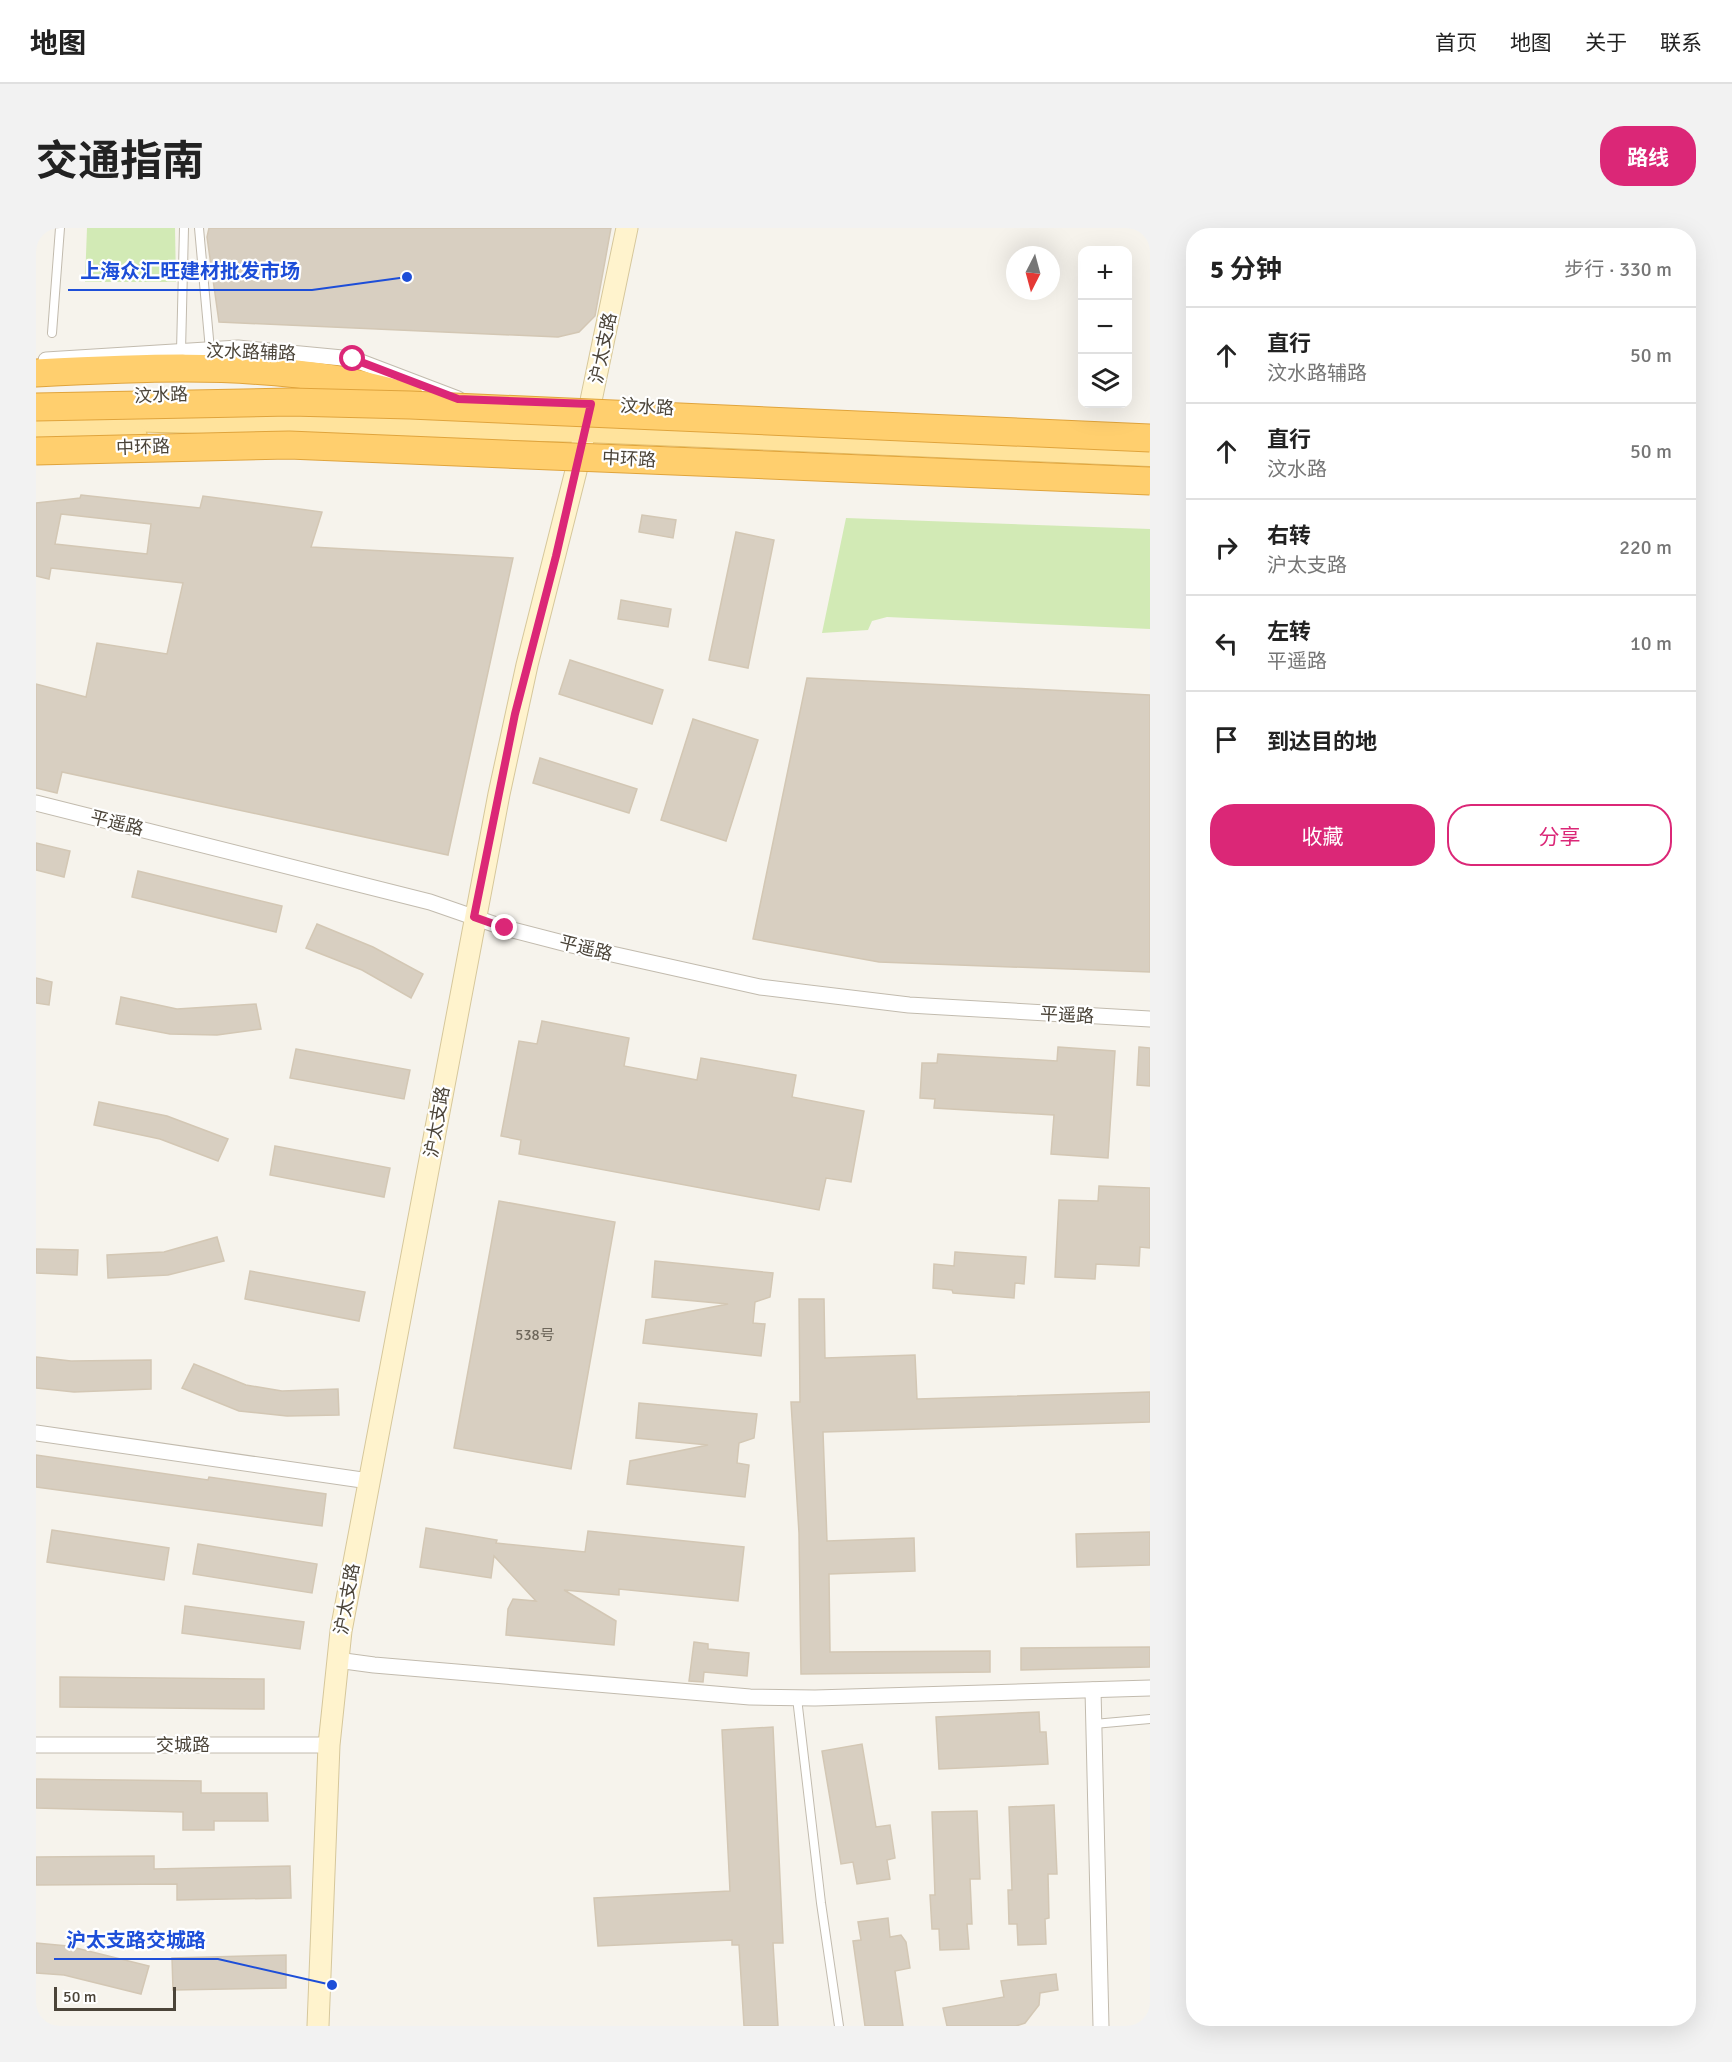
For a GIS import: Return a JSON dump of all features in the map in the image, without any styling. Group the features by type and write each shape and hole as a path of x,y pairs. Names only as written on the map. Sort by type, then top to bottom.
{"highway":[{"path":"36,373 110,369 247,369 335,379 410,398"},
{"path":"36,407 268,402 386,404 1150,438"},
{"name":"中环路","path":"36,451 289,445 1150,481"}],"main road":[{"name":"汶水路","path":"36,399 167,394 331,394 1150,429"},
{"path":"267,423 331,394"},
{"name":"汶水路","path":"36,422 73,418 267,423 1150,489"},
{"path":"894,443 960,421"},
{"path":"1096,427 1150,447"},
{"name":"汶水路","path":"36,438 76,435 582,446 1150,469"},
{"name":"汶水路","path":"36,460 582,446 894,443 1150,454"}],"street":[{"name":"沪太支路","path":"318,2026 329,1745 337,1660 474,917 515,714 582,446 627,228"},
{"name":"汶水路辅路","path":"36,361 237,348 353,359 458,399"},
{"name":"平遥路","path":"36,803 430,902 474,917 610,954 792,993 944,1008 1150,1019"},
{"path":"36,1433 369,1481"},
{"path":"337,1660 671,1691 797,1698 1150,1688"},
{"path":"1093,1690 1101,2026"},
{"name":"交城路","path":"36,1745 329,1745"}],"lane":[{"path":"52,333 60,228"},
{"path":"180,351 184,228"},
{"path":"199,228 210,350"},
{"path":"797,1698 821,1903 839,2026"},
{"path":"1094,1724 1150,1719"}],"green space":[{"path":"87,228 175,228 176,282 85,282"},
{"path":"846,518 1150,529 1150,629 887,617 872,621 868,630 822,633"}],"building":[{"path":"209,228 611,228 595,316 579,332 558,337 219,322 207,237"},
{"path":"81,495 200,508 203,496 322,512 311,547 513,558 448,855 62,772 57,793 36,788 36,684 86,697 97,643 167,654 183,583 51,568 49,579 36,576 36,503 80,498","holes":["61,514 151,524 147,554 55,544"]},
{"path":"642,515 676,520 673,538 639,532"},
{"path":"736,532 774,540 748,668 709,660"},
{"path":"621,600 671,609 668,627 618,619"},
{"path":"570,660 663,690 652,724 559,694"},
{"path":"807,678 1150,695 1150,972 879,962 753,939"},
{"path":"693,719 758,740 726,841 661,820"},
{"path":"540,758 637,789 629,813 533,783"},
{"path":"36,843 70,851 64,877 36,870"},
{"path":"138,871 282,906 276,932 132,897"},
{"path":"317,924 373,947 423,974 411,998 362,970 306,948"},
{"path":"36,978 52,982 49,1005 36,1003"},
{"path":"121,997 177,1009 256,1004 261,1029 217,1035 170,1034 116,1024"},
{"path":"542,1021 629,1038 624,1066 697,1080 701,1058 796,1075 792,1097 864,1111 851,1182 826,1178 819,1210 519,1154 521,1140 501,1136 519,1041 537,1044"},
{"path":"1058,1047 1115,1051 1108,1158 1051,1154 1054,1115 934,1108 935,1099 920,1098 922,1063 937,1063 938,1054 1057,1061"},
{"path":"1139,1047 1150,1048 1150,1086 1137,1085"},
{"path":"296,1049 410,1070 404,1099 290,1078"},
{"path":"99,1102 167,1116 228,1139 218,1161 160,1139 94,1125"},
{"path":"275,1146 390,1168 384,1197 270,1175"},
{"path":"1099,1186 1150,1188 1150,1248 1140,1247 1139,1266 1096,1264 1095,1279 1055,1277 1059,1200 1098,1201"},
{"path":"499,1201 615,1222 571,1469 454,1448"},
{"path":"217,1237 224,1261 168,1275 108,1278 107,1255 164,1252"},
{"path":"36,1249 78,1250 77,1275 36,1273"},
{"path":"955,1252 1026,1257 1024,1284 1015,1283 1014,1298 953,1293 952,1290 933,1288 934,1264 954,1266"},
{"path":"655,1261 773,1273 770,1297 755,1302 753,1323 765,1324 761,1356 643,1343 646,1320 728,1304 652,1297"},
{"path":"250,1271 365,1292 359,1321 245,1299"},
{"path":"799,1299 824,1299 825,1358 915,1355 917,1399 1150,1392 1150,1422 823,1432 827,1541 914,1538 915,1571 829,1574 830,1652 990,1651 990,1672 801,1674 799,1533 791,1402 800,1402"},
{"path":"36,1357 71,1361 151,1360 151,1389 74,1392 36,1388"},
{"path":"194,1364 246,1385 282,1391 338,1389 339,1415 287,1416 239,1411 182,1388"},
{"path":"639,1403 757,1414 754,1438 739,1443 737,1463 749,1465 745,1497 627,1484 630,1461 708,1445 636,1438"},
{"path":"36,1455 208,1480 209,1477 326,1494 322,1526 36,1487"},
{"path":"426,1528 497,1540 496,1543 585,1552 588,1531 744,1547 738,1601 619,1589 619,1595 564,1590 616,1621 614,1645 506,1635 508,1609 513,1599 536,1601 494,1556 491,1578 420,1567"},
{"path":"52,1530 169,1548 164,1580 47,1562"},
{"path":"1150,1532 1150,1565 1077,1567 1076,1534"},
{"path":"198,1544 317,1564 312,1593 193,1574"},
{"path":"185,1606 304,1622 300,1649 182,1633"},
{"path":"694,1642 708,1644 708,1649 749,1653 747,1676 704,1672 703,1682 689,1681"},
{"path":"1150,1647 1150,1667 1021,1670 1021,1648"},
{"path":"60,1677 264,1679 264,1709 60,1707"},
{"path":"1039,1712 1040,1732 1046,1732 1048,1764 939,1769 936,1717"},
{"path":"773,1727 783,1943 773,1943 778,2026 744,2026 739,1945 732,1945 732,1940 598,1946 594,1898 730,1891 722,1730"},
{"path":"862,1744 876,1827 890,1825 895,1858 887,1860 890,1879 857,1884 853,1862 841,1864 822,1751"},
{"path":"36,1779 201,1781 201,1793 267,1793 268,1821 214,1821 214,1830 183,1830 183,1812 36,1808"},
{"path":"1054,1805 1057,1874 1048,1874 1049,1918 1045,1919 1046,1944 1018,1945 1017,1924 1009,1924 1008,1890 1012,1890 1009,1807"},
{"path":"977,1811 980,1879 970,1879 972,1924 967,1924 969,1949 940,1950 939,1929 932,1929 930,1895 935,1895 932,1812"},
{"path":"154,1856 154,1869 290,1866 291,1898 177,1900 177,1884 36,1885 36,1857"},
{"path":"888,1918 890,1937 901,1935 906,1942 910,1968 895,1971 903,2026 865,2026 853,1941 861,1940 858,1922"},
{"path":"36,1943 68,1946 149,1966 141,1994 64,1975 36,1973"},
{"path":"286,1955 286,1988 173,1990 172,1958"},
{"path":"1056,1974 1058,1990 1040,1993 1039,2005 1025,2023 1016,2026 947,2026 943,2008 1004,1997 1001,1981"}],"place":[{"name":"上海众汇旺建材批发市场","path":"407,277"},
{"name":"沪太支路交城路","path":"332,1985"}],"route":[{"path":"353,359 458,399 591,404 556,556 515,714 474,917 505,928"}]}
